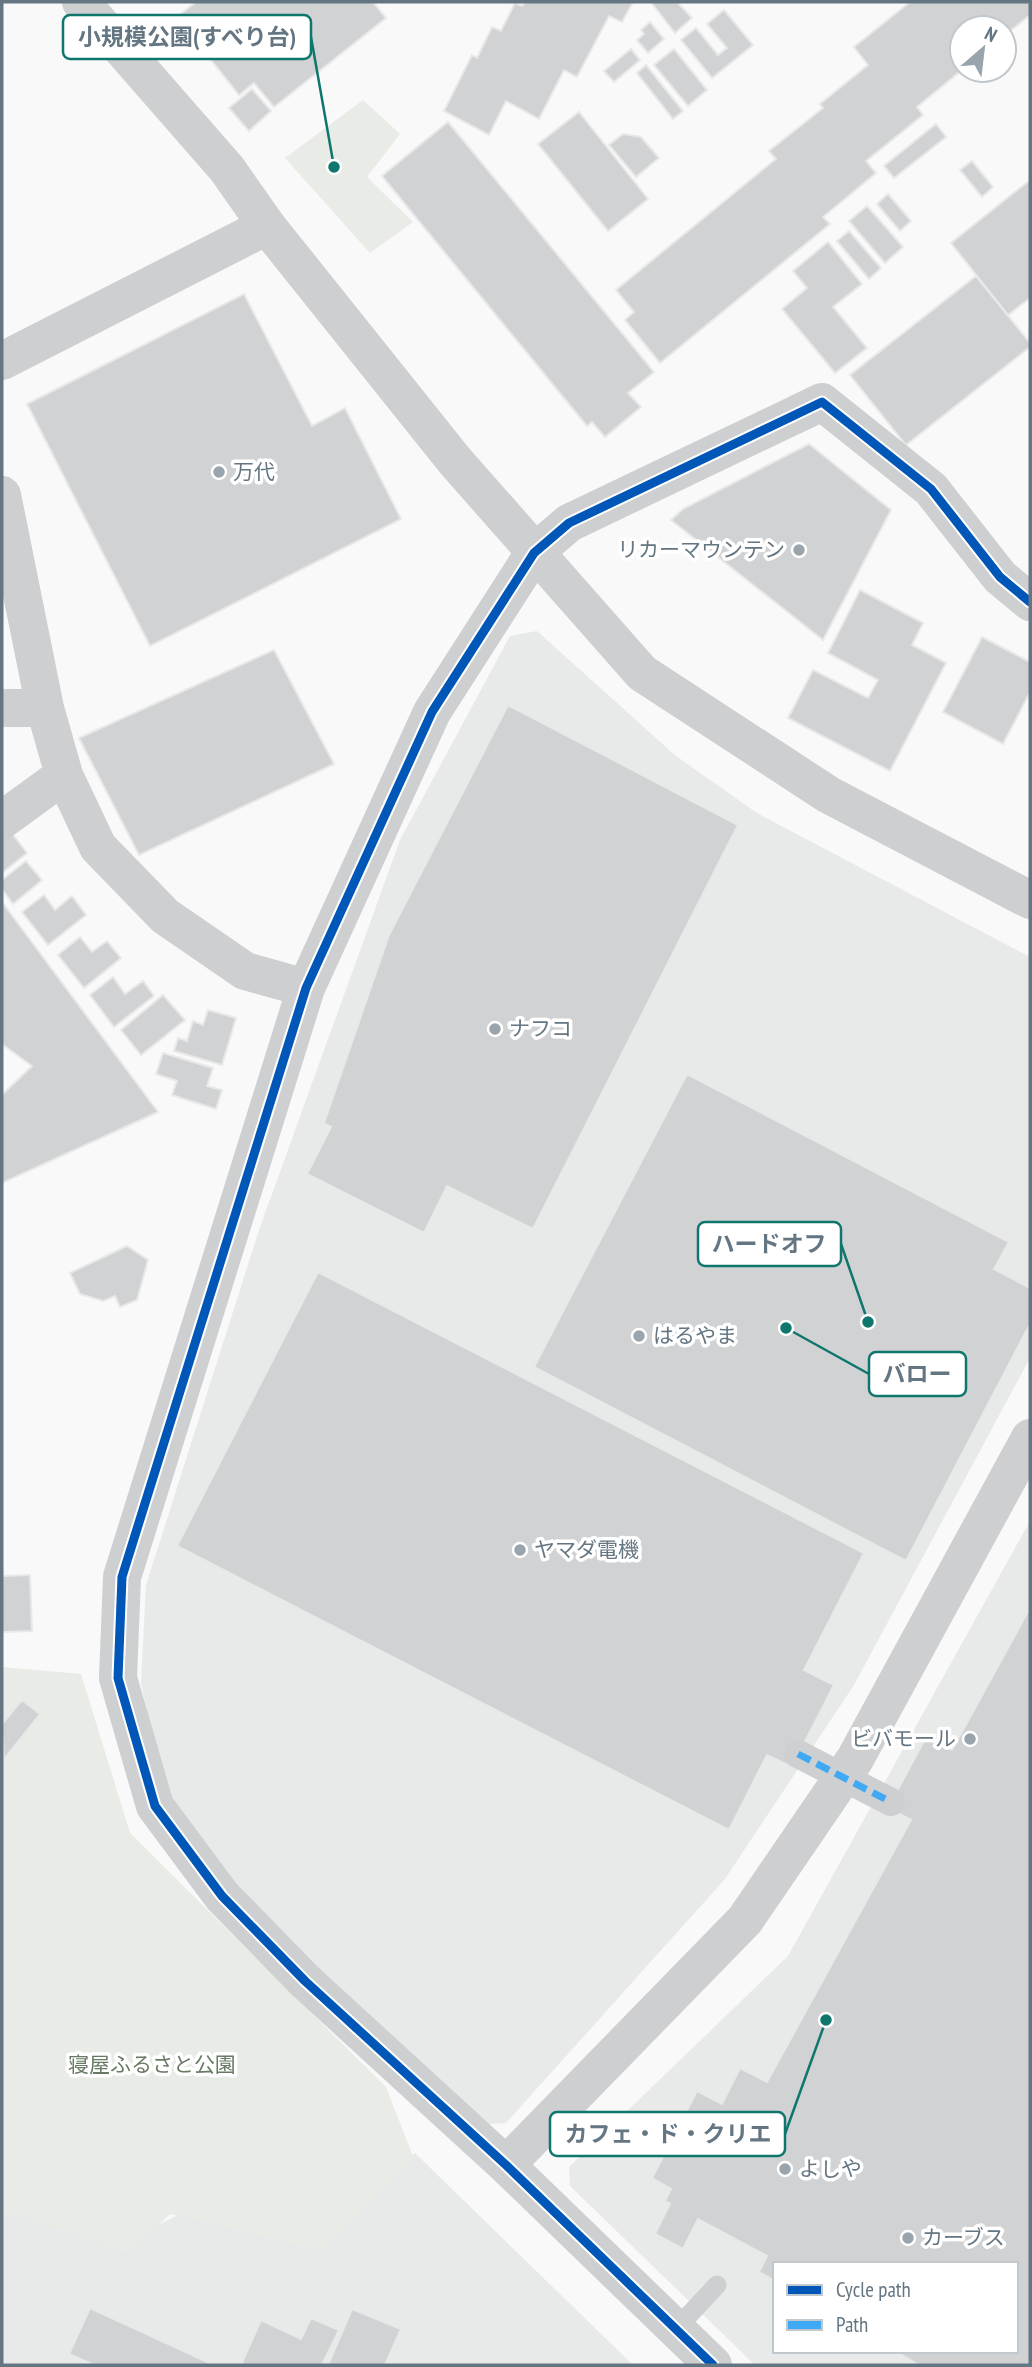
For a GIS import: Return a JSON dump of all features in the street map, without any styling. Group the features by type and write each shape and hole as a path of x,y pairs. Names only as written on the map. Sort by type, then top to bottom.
{"street":[{"path":"80,2 228,169 267,226 455,461 642,673 829,795 1030,900"},
{"path":"2,361 267,226"},
{"path":"713,2365 506,2165 304,1981 222,1896 155,1805 118,1678 122,1577 306,988 432,712 534,553 569,523 822,402 931,489 1000,576 1030,601"},
{"path":"2,495 45,708 64,775 98,847 165,916 245,971 306,988"},
{"path":"2,708 45,708"},
{"path":"2,820 64,775"},
{"path":"506,2165 745,1920 855,1759 1030,1438"},
{"path":"798,1754 891,1802"}],"lane":[{"path":"676,2329 716,2285"}],"shaded area":[{"path":"537,631 676,756 757,813 1030,957 1030,1358 854,1685 725,1879 506,2123 477,2125 306,1963 203,1850 161,1780 141,1683 146,1585 259,1230 400,840 510,636"},
{"name":"ビバモール","path":"1030,1521 1030,2365 755,2365 570,2186 569,2167 788,1956"},
{"path":"415,2153 633,2365 2,2365 2,2193 130,2239 178,2215 318,2245"}],"green space":[{"path":"363,100 400,134 367,177 413,222 370,253 285,158"},
{"name":"寝屋ふるさと公園","path":"2,1667 81,1674 130,1833 386,2087 414,2159 321,2251 170,2214 129,2254 2,2210"}],"building":[{"path":"196,2 373,2 386,18 274,107 254,83 239,95 177,17"},
{"path":"525,2 633,2 622,22 609,16 577,77 564,70 539,119 506,101 489,135 444,111 472,55 477,58 492,27 501,31 515,3 522,6"},
{"path":"651,2 677,2 692,18 675,33"},
{"path":"910,2 1030,2 1030,15 1018,25 1018,14 948,14 948,82 917,107 923,115 866,161 876,173 823,217 830,224 660,363 625,320 634,312 616,290 776,159 769,151 823,108 820,104 868,65 854,47"},
{"path":"724,10 753,45 712,78 681,40 696,28 718,55 727,48 707,24"},
{"path":"650,22 664,39 648,53 637,40 644,34 641,30"},
{"path":"631,49 640,60 614,82 604,71"},
{"path":"674,49 707,90 688,106 654,65"},
{"path":"646,65 683,111 673,119 637,73"},
{"path":"252,89 271,111 249,131 229,108"},
{"path":"579,112 648,199 608,231 538,144"},
{"path":"448,122 654,372 628,393 641,407 605,437 592,422 587,426 382,176"},
{"path":"936,124 946,137 894,178 884,166"},
{"path":"623,134 641,137 659,158 636,177 609,145"},
{"path":"972,161 993,187 982,197 960,170"},
{"path":"1030,180 1030,298 1008,315 951,243"},
{"path":"888,194 911,221 900,231 877,204"},
{"path":"867,206 903,247 885,263 849,221"},
{"path":"849,231 881,268 869,279 837,241"},
{"path":"828,242 862,284 833,307 867,348 835,373 782,309 807,288 793,271"},
{"path":"976,276 1030,343 1030,347 906,445 850,375"},
{"name":"万代","path":"244,294 312,426 345,408 401,519 150,646 27,404"},
{"path":"809,444 891,510 823,640 671,520 683,509"},
{"path":"860,590 923,623 912,645 946,663 890,771 788,718 813,670 868,698 878,680 828,653"},
{"path":"982,637 1030,662 1030,692 1003,744 943,712"},
{"path":"274,650 334,764 139,855 79,738"},
{"name":"ナフコ","path":"508,705 738,825 533,1229 447,1186 424,1233 307,1174 331,1127 324,1123 389,935"},
{"path":"10,831 27,853 2,873 2,838"},
{"path":"26,861 42,880 13,904 2,889 2,880"},
{"path":"44,895 55,910 72,896 86,915 48,945 22,912"},
{"path":"2,902 158,1112 2,1183 2,1095 32,1066 2,1044"},
{"path":"80,937 92,952 107,941 121,958 84,988 58,955"},
{"path":"113,977 125,994 143,981 154,996 114,1027 90,995"},
{"path":"163,995 185,1020 141,1055 121,1030"},
{"path":"208,1010 236,1018 222,1065 174,1051 178,1038 187,1041 193,1021 203,1025"},
{"path":"163,1053 213,1068 207,1086 222,1090 216,1109 172,1095 177,1081 156,1074"},
{"path":"687,1074 1009,1242 994,1269 1030,1288 1030,1324 906,1561 534,1367"},
{"path":"127,1246 148,1260 137,1300 120,1307 115,1296 103,1301 80,1294 70,1273"},
{"name":"ヤマダ電機","path":"318,1272 864,1553 804,1670 834,1685 792,1767 767,1755 729,1830 177,1546"},
{"path":"30,1575 32,1631 2,1632 2,1576"},
{"name":"ビバモール","path":"1030,1608 1030,2365 919,2365 898,2353 1018,2353 1018,2262 773,2262 773,2280 759,2272 767,2256 698,2219 683,2249 655,2234 670,2204 665,2201 671,2189 652,2178 697,2091 722,2104 740,2068 767,2082 911,1820 888,1808 926,1737 952,1750"},
{"path":"22,1700 40,1714 4,1759 2,1724"},
{"path":"90,2308 214,2365 94,2365 69,2354"},
{"path":"352,2309 401,2329 385,2365 328,2365"},
{"path":"311,2318 339,2330 322,2365 241,2365 261,2320 301,2339"}],"marked path":[{"path":"798,1754 891,1802"}],"cycle path":[{"path":"713,2365 506,2165 305,1981 222,1896 155,1806 118,1678 122,1577 306,988 432,712 534,553 569,523 822,402 931,489 1000,577 1030,602"}],"place":[{"name":"小規模公園(すべり台)","path":"334,167"},
{"name":"万代","path":"219,472"},
{"name":"リカーマウンテン","path":"799,550"},
{"name":"ナフコ","path":"495,1029"},
{"name":"ハードオフ","path":"868,1322"},
{"name":"バロー","path":"786,1328"},
{"name":"はるやま","path":"639,1336"},
{"name":"ヤマダ電機","path":"520,1550"},
{"name":"ビバモール","path":"970,1739"},
{"name":"カフェ・ド・クリエ","path":"826,2020"},
{"name":"よしや","path":"785,2169"},
{"name":"カーブス","path":"908,2238"}]}
